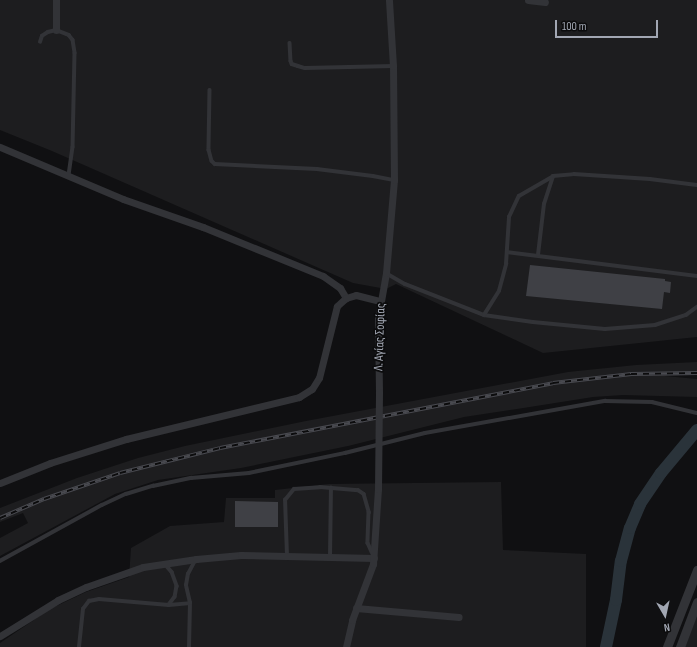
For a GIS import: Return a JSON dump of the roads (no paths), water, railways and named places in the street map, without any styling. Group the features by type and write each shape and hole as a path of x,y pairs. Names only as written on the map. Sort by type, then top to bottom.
{"street":[{"path":"56,0 56,30"},
{"name":"Λ. Αγίας Σοφίας","path":"346,647 352,620 374,558 378,489 378,318 386,273 394,180 393,66 389,0"},
{"path":"528,0 545,2"},
{"path":"0,147 124,199 203,227 324,276 340,288 346,298"},
{"path":"0,483 50,463 126,439 299,397 312,389 319,378 337,306 346,298 356,295 380,300"},
{"path":"0,636 35,613 86,587 143,567 196,559 242,555 374,558"},
{"path":"667,647 697,570"},
{"path":"680,647 697,602"},
{"path":"356,608 459,617"}],"lane":[{"path":"40,42 42,36 48,32 56,30 69,35 73,40 75,53 73,157 69,176"},
{"path":"290,42 292,64 305,68 393,66"},
{"path":"210,90 209,150 212,161 215,164 317,169 394,180"},
{"path":"484,315 499,291 506,264 509,217 519,196 553,176 582,175 650,179 697,185"},
{"path":"538,255 544,204 553,176"},
{"path":"507,252 697,276"},
{"path":"386,273 405,284 484,315 605,329 655,325 686,315 697,307"},
{"path":"0,561 102,505 126,494 153,486 191,478 249,473 345,453 425,433 598,402 652,402 697,413"},
{"path":"287,556 286,500 290,493 294,489 331,488 358,490 364,494 369,512 368,543 374,558"},
{"path":"330,557 331,488"},
{"path":"189,647 190,603 186,585 188,574 196,559"},
{"path":"165,563 172,572 178,586 175,597 169,605"},
{"path":"79,647 83,609 89,601 99,599 169,605 190,603"}],"waterway":[{"path":"606,647 616,600 621,561 630,528 640,504 661,473 697,430"}],"railway":[{"path":"0,518 44,499 120,473 220,448 553,383 631,374 697,373"}]}
